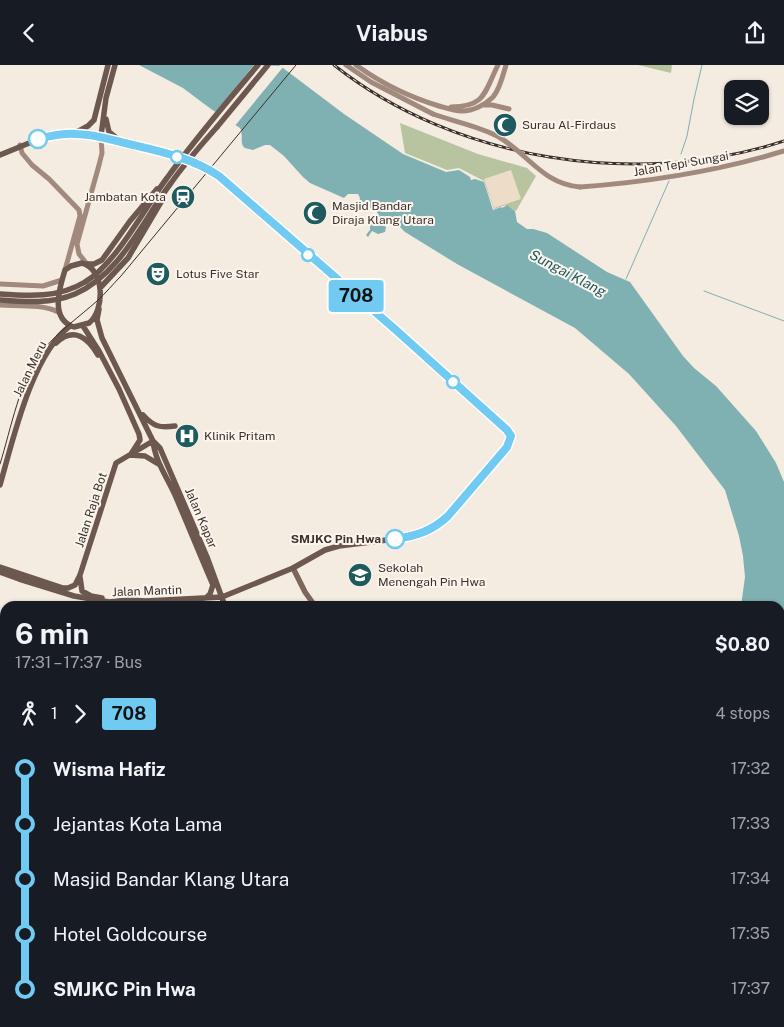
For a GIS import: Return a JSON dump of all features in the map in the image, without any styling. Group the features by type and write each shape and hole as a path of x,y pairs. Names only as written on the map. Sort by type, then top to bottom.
{"highway":[{"path":"108,65 104,98 109,132 122,143"},
{"path":"74,134 92,124 104,98 115,65"},
{"path":"0,295 50,295 70,290 87,281 111,258 258,65"},
{"path":"87,264 96,272 100,289 99,309 92,321 82,325 70,326 62,320 58,312 65,270 76,263 99,262 105,256 130,221 169,180 268,65"},
{"path":"101,137 105,109"},
{"path":"0,155 20,145 39,139 74,134 101,137 122,143"},
{"name":"Jalan Mantin","path":"118,601 222,597 295,567 316,554 335,547 412,537 433,529 448,516 507,447 511,436 507,430 397,331 219,176 199,164 122,143"},
{"path":"100,289 128,258 148,226 169,180"},
{"path":"0,300 29,302 52,300 77,293 91,285 111,268 169,180"},
{"name":"Jalan Kapar","path":"99,309 98,320 102,338 153,441 160,448 223,601"},
{"path":"82,325 92,339 119,389 139,434 140,440 130,455 145,456 160,465"},
{"name":"Jalan Meru","path":"0,485 24,402 48,351 70,326"},
{"path":"48,351 66,337 75,334 80,335 96,352 119,389"},
{"path":"137,408 154,426 159,428 175,426"},
{"name":"Jalan Kapar","path":"153,441 154,451 213,585 206,599"},
{"name":"Jalan Raja Bot","path":"80,575 116,463 153,441"},
{"path":"0,567 68,589 75,585 80,575"},
{"name":"Jalan Mantin","path":"0,572 101,601"},
{"path":"80,575 81,588 86,594 110,599 128,600"},
{"path":"190,599 197,601"}],"main road":[{"name":"Jalan Tepi Sungai","path":"346,65 370,81 433,114 486,131 498,137 514,147 551,179 563,185 580,187 674,176 746,163 784,151"},
{"path":"356,65 399,91 446,107 460,111 482,105 509,109"},
{"path":"446,107 472,105 480,100 486,92 498,65"},
{"path":"492,79 491,87 495,87 506,66"},
{"path":"482,105 493,97 497,91 506,66"},
{"path":"87,264 77,248 102,153 101,137"},
{"path":"20,145 22,153 32,165 80,209 80,216 65,270"},
{"path":"80,209 88,207"},
{"path":"0,284 43,286 62,280"},
{"path":"0,305 41,307 58,312"},
{"path":"295,567 309,591 312,601"}],"green space":[{"path":"638,65 672,65 671,73"},
{"path":"400,123 478,154 527,168 536,176 516,211 506,205 494,209 484,181 459,168 447,170 405,153"}],"shaded area":[{"path":"511,170 521,199 494,208 484,179"}],"water":[{"name":"Sungai Klang","path":"139,65 279,65 344,114 403,154 446,172 459,170 470,177 471,180 475,179 484,182 493,210 507,205 515,211 517,222 527,229 547,233 607,272 630,282 683,356 716,386 756,431 776,463 784,482 784,601 742,601 745,577 743,556 725,490 676,426 629,374 575,328 457,264 405,232 397,224 394,217 384,221 385,232 378,234 372,231 368,237 366,235 370,230 370,219 378,214 376,210 370,208 370,202 359,203 360,198 358,194 348,194 344,198 310,183 284,156 270,145 253,150 245,148 242,144 240,128 183,88"}],"pier":[{"path":"254,65 284,66 234,127 214,114"}],"waterway":[{"path":"681,154 687,136 702,65"},
{"path":"626,279 669,181"},
{"path":"704,291 784,321"}],"tram line":[{"path":"0,464 22,389 43,350 62,330 100,298 121,276 296,65"}],"railway":[{"path":"334,65 382,98 435,124 491,144 550,157 609,163 669,163 728,155 784,141"}],"bus line":[{"name":"708","path":"38,139 65,134 92,135 156,151 208,168 397,331 507,430 511,436 507,447 448,516 428,531 412,537 395,539"}],"place":[{"name":"Surau Al-Firdaus","path":"505,125"},
{"name":"Jambatan Kota","path":"183,197"},
{"name":"Masjid Bandar Diraja Klang Utara","path":"315,213"},
{"name":"Lotus Five Star","path":"158,274"},
{"name":"Klinik Pritam","path":"187,436"},
{"name":"SMJKC Pin Hwa","path":"395,539"},
{"name":"Sekolah Menengah Pin Hwa","path":"360,575"}]}
